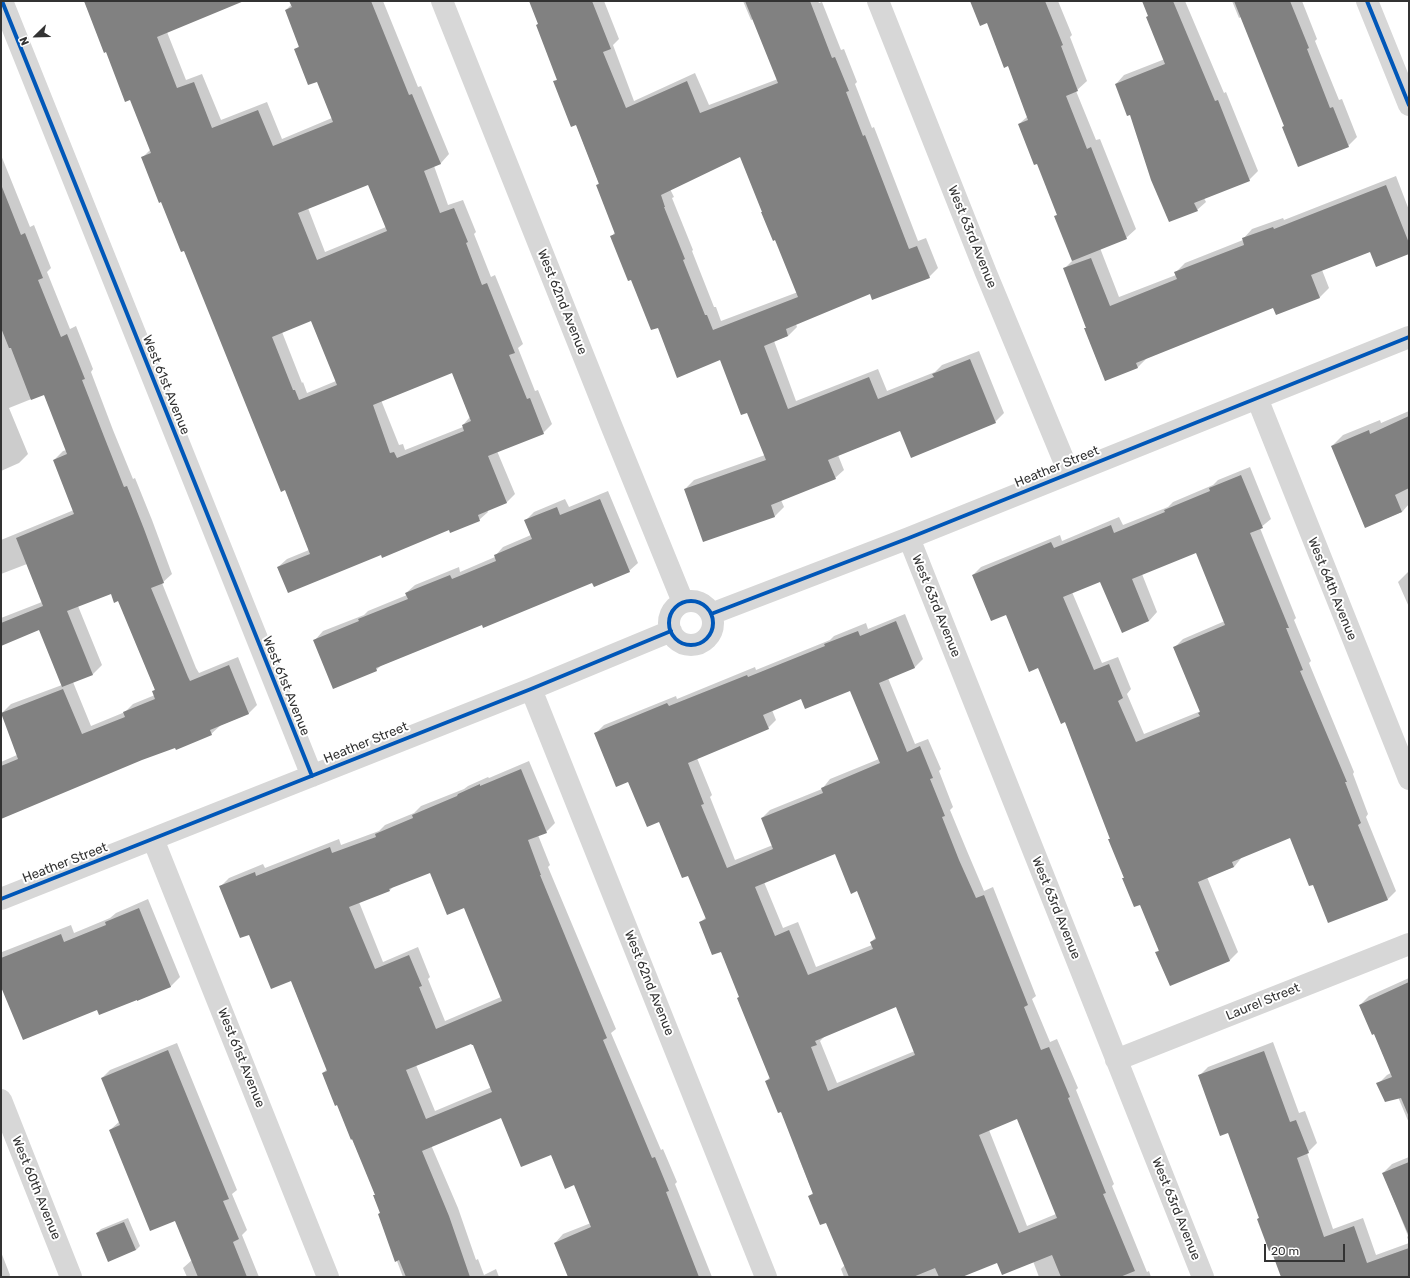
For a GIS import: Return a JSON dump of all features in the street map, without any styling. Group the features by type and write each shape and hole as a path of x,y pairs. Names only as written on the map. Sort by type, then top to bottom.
{"street":[{"name":"West 61st Avenue","path":"2,1 312,776"},
{"name":"West 62nd Avenue","path":"442,1 611,425 684,602"},
{"name":"West 63rd Avenue","path":"878,1 983,266 1069,473"},
{"path":"1367,1 1409,105"},
{"name":"Heather Street","path":"711,614 909,538 1409,337"},
{"name":"West 64th Avenue","path":"1257,398 1409,779"},
{"name":"West 63rd Avenue","path":"909,538 1203,1277"},
{"path":"684,602 696,602 702,604 711,614 712,621 710,634 699,643 693,645 680,642 674,637 671,631 670,618 672,611 677,606 684,602"},
{"name":"Heather Street","path":"1,899 531,689 671,631"},
{"name":"West 62nd Avenue","path":"531,689 766,1277"},
{"name":"West 61st Avenue","path":"153,840 328,1277"},
{"name":"Laurel Street","path":"1116,1060 1409,944"},
{"name":"West 60th Avenue","path":"1,1100 72,1277"}],"building":[{"path":"84,1 244,1 157,37 177,88 194,82 212,128 258,110 273,146 333,122 317,82 308,85 294,49 299,47 285,10 292,7 289,1 371,1 409,95 412,94 441,164 424,171 440,213 454,208 468,242 466,243 482,285 487,283 515,353 509,355 527,399 530,398 544,434 488,456 507,503 478,515 480,521 450,533 449,530 382,558 381,555 288,593 277,567 310,554 285,490 281,492 184,251 181,252 161,202 159,203 141,157 151,153 130,100 125,102 106,52 104,53","holes":["368,185 387,231 317,260 298,213","311,321 337,385 299,400 295,390 293,390 272,337","452,373 471,421 462,425 464,431 397,458 394,452 390,453 373,405"]},
{"path":"529,1 592,1 611,49 603,52 626,108 687,81 700,113 778,83 745,1 810,1 832,58 835,57 849,91 846,92 863,136 865,135 909,249 917,246 930,278 872,300 870,294 786,329 788,336 764,346 788,409 869,377 878,399 934,377 932,374 970,359 996,423 911,458 900,431 828,460 836,479 771,505 775,517 703,542 684,489 766,460 747,413 741,415 720,360 677,378 658,328 651,330 631,280 628,281 610,236 615,234 596,185 599,184 576,125 571,127 553,81 557,80 536,25 538,24","holes":["740,157 798,297 713,330 707,315 705,315 683,260 685,259 664,207 661,195"]},
{"path":"970,1 1045,1 1063,45 1061,46 1078,91 1066,96 1087,149 1091,147 1127,239 1072,261 1054,216 1057,215 1037,164 1034,165 1018,124 1028,120 1008,66 1004,68 987,23 980,26"},
{"path":"1142,1 1173,1 1215,101 1218,100 1250,181 1194,203 1198,211 1169,222 1151,180 1130,115 1127,116 1115,84 1165,64 1146,17 1148,16"},
{"path":"1234,1 1290,1 1309,48 1307,49 1330,108 1333,107 1349,147 1298,167 1282,127 1284,126"},
{"path":"1386,185 1409,243 1409,254 1376,267 1370,252 1311,275 1320,298 1276,315 1273,308 1136,363 1138,368 1105,381 1084,328 1086,328 1063,268 1091,258 1110,306 1177,279 1174,272 1244,245 1242,238 1273,227 1274,229"},
{"path":"1,187 21,235 25,233 43,278 38,280 61,337 67,334 85,379 82,380 105,439 124,487 127,486 144,529 164,583 151,588 188,677 190,681 229,665 249,714 210,730 212,735 176,750 175,748 142,760 1,819 1,766 18,759 1,713 63,689 82,734 125,717 123,712 155,699 152,691 155,690 118,601 114,603 111,594 67,611 93,675 62,687 39,630 1,646 1,623 43,606 16,538 74,514 53,460 67,454 44,395 31,400 11,348 9,348 1,328"},
{"path":"1409,416 1409,488 1395,495 1402,512 1365,528 1331,446 1369,430 1370,434"},
{"path":"1241,475 1263,528 1250,533 1289,628 1286,628 1303,670 1300,671 1347,782 1345,782 1361,823 1358,825 1388,900 1328,923 1313,885 1309,886 1290,838 1232,862 1234,867 1198,882 1230,961 1170,986 1155,952 1159,951 1140,905 1134,907 1122,878 1124,878 1108,839 1110,839 1065,722 1061,724 1038,668 1029,672 1006,615 991,621 972,575 1051,542 1054,548 1111,525 1114,533 1165,512 1164,510 1210,491 1209,488","holes":["1196,553 1225,625 1173,647 1200,712 1198,713 1200,716 1136,742 1118,701 1123,698 1109,664 1094,670 1063,597 1100,582 1122,633 1149,621 1132,579"]},
{"path":"600,499 630,572 594,587 592,583 483,628 482,625 376,668 377,671 333,689 313,640 359,621 358,619 408,599 405,593 450,575 452,579 496,561 494,555 532,539 524,520 557,507 560,515"},
{"path":"896,621 915,668 879,683 907,752 920,746 933,778 930,779 945,816 942,817 959,860 976,898 984,895 1028,1005 1024,1007 1041,1050 1049,1047 1070,1097 1068,1098 1106,1193 1103,1194 1135,1271 1120,1277 1061,1277 1052,1255 1002,1275 997,1263 962,1277 939,1277 935,1268 913,1277 849,1277 826,1223 820,1225 808,1196 813,1194 781,1112 778,1113 765,1081 770,1079 737,998 739,997 721,952 712,955 699,922 706,919 688,876 682,878 659,822 647,827 628,782 616,787 594,733 667,703 669,706 747,675 748,677 858,631 860,636","holes":["850,691 880,763 821,788 823,793 761,818 773,849 727,868 701,805 704,804 688,763 769,729 763,715 801,699 805,709","835,854 851,894 857,891 876,939 870,942 873,949 808,975 789,930 775,936 755,887","896,1007 915,1055 828,1091 811,1047 817,1045 815,1041","1017,1119 1057,1218 1019,1233 979,1135"]},
{"path":"521,769 547,833 528,840 540,875 607,1038 603,1040 652,1158 655,1157 669,1191 666,1192 699,1277 568,1277 554,1243 591,1227 574,1185 565,1189 551,1155 521,1167 501,1118 422,1151 449,1216 470,1277 406,1277 399,1260 395,1262 378,1214 380,1213 373,1195 375,1195 337,1105 335,1106 322,1073 327,1071 291,981 271,989 249,935 240,938 219,886 255,872 256,876 330,847 332,853 376,837 375,834 413,818 412,815 457,796 458,794 480,784 480,786","holes":["430,873 447,915 464,908 502,1001 436,1029 419,987 422,986 409,955 375,969 349,907","471,1044 473,1045 492,1092 426,1119 406,1070"]},
{"path":"139,908 171,987 99,1015 97,1010 23,1040 1,987 1,958 61,934 64,942 106,925 105,922"},
{"path":"1409,982 1409,1117 1401,1098 1385,1102 1376,1083 1392,1077 1374,1034 1372,1035 1359,1005"},
{"path":"168,1050 229,1199 223,1201 239,1239 233,1242 247,1277 198,1277 175,1221 150,1231 109,1130 120,1125 101,1078"},
{"path":"1264,1051 1290,1122 1296,1120 1309,1153 1297,1158 1324,1237 1354,1226 1367,1263 1409,1248 1409,1277 1281,1277 1257,1219 1259,1218 1228,1133 1220,1136 1198,1075"},
{"path":"1409,1162 1409,1236 1382,1173"},
{"path":"124,1222 136,1250 108,1262 96,1233"}],"cycle path":[{"path":"2,1 312,776"},
{"path":"1367,1 1409,105"},
{"path":"711,614 909,538 1409,337"},
{"path":"691,601 703,605 709,611 713,623 709,635 703,641 691,645 679,641 673,635 669,623 673,611 679,605 691,601"},
{"path":"1,899 531,689 671,631"}]}
